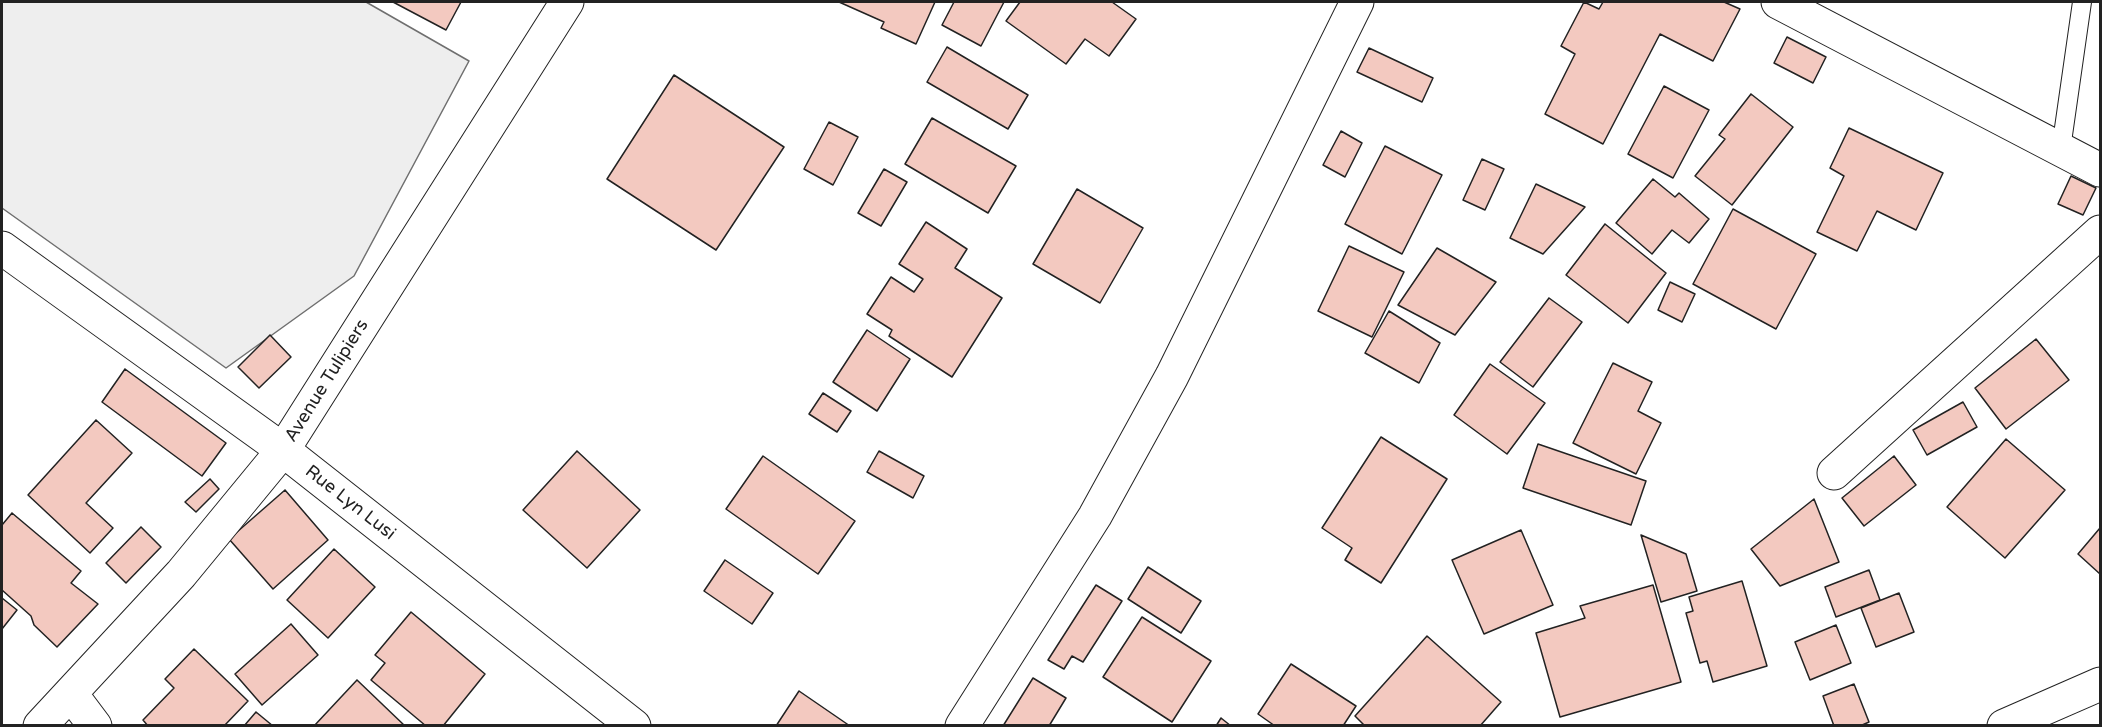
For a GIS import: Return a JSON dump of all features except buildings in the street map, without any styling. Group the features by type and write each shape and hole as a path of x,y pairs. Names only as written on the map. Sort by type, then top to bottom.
{"street":[{"name":"Avenue Tulipiers","path":"40,726 181,574 283,450 567,2"},
{"path":"962,726 1095,516 1173,376 1357,2"},
{"path":"1778,2 2100,170"},
{"path":"1834,472 2100,232"},
{"name":"Rue Lyn Lusi","path":"2,248 283,450 634,726"},
{"path":"2004,726 2100,684"},
{"path":"71,694 95,726"}],"lane":[{"path":"2061,149 2082,2"}],"shaded area":[{"path":"2,2 366,2 469,61 354,276 226,368 2,208"}]}
